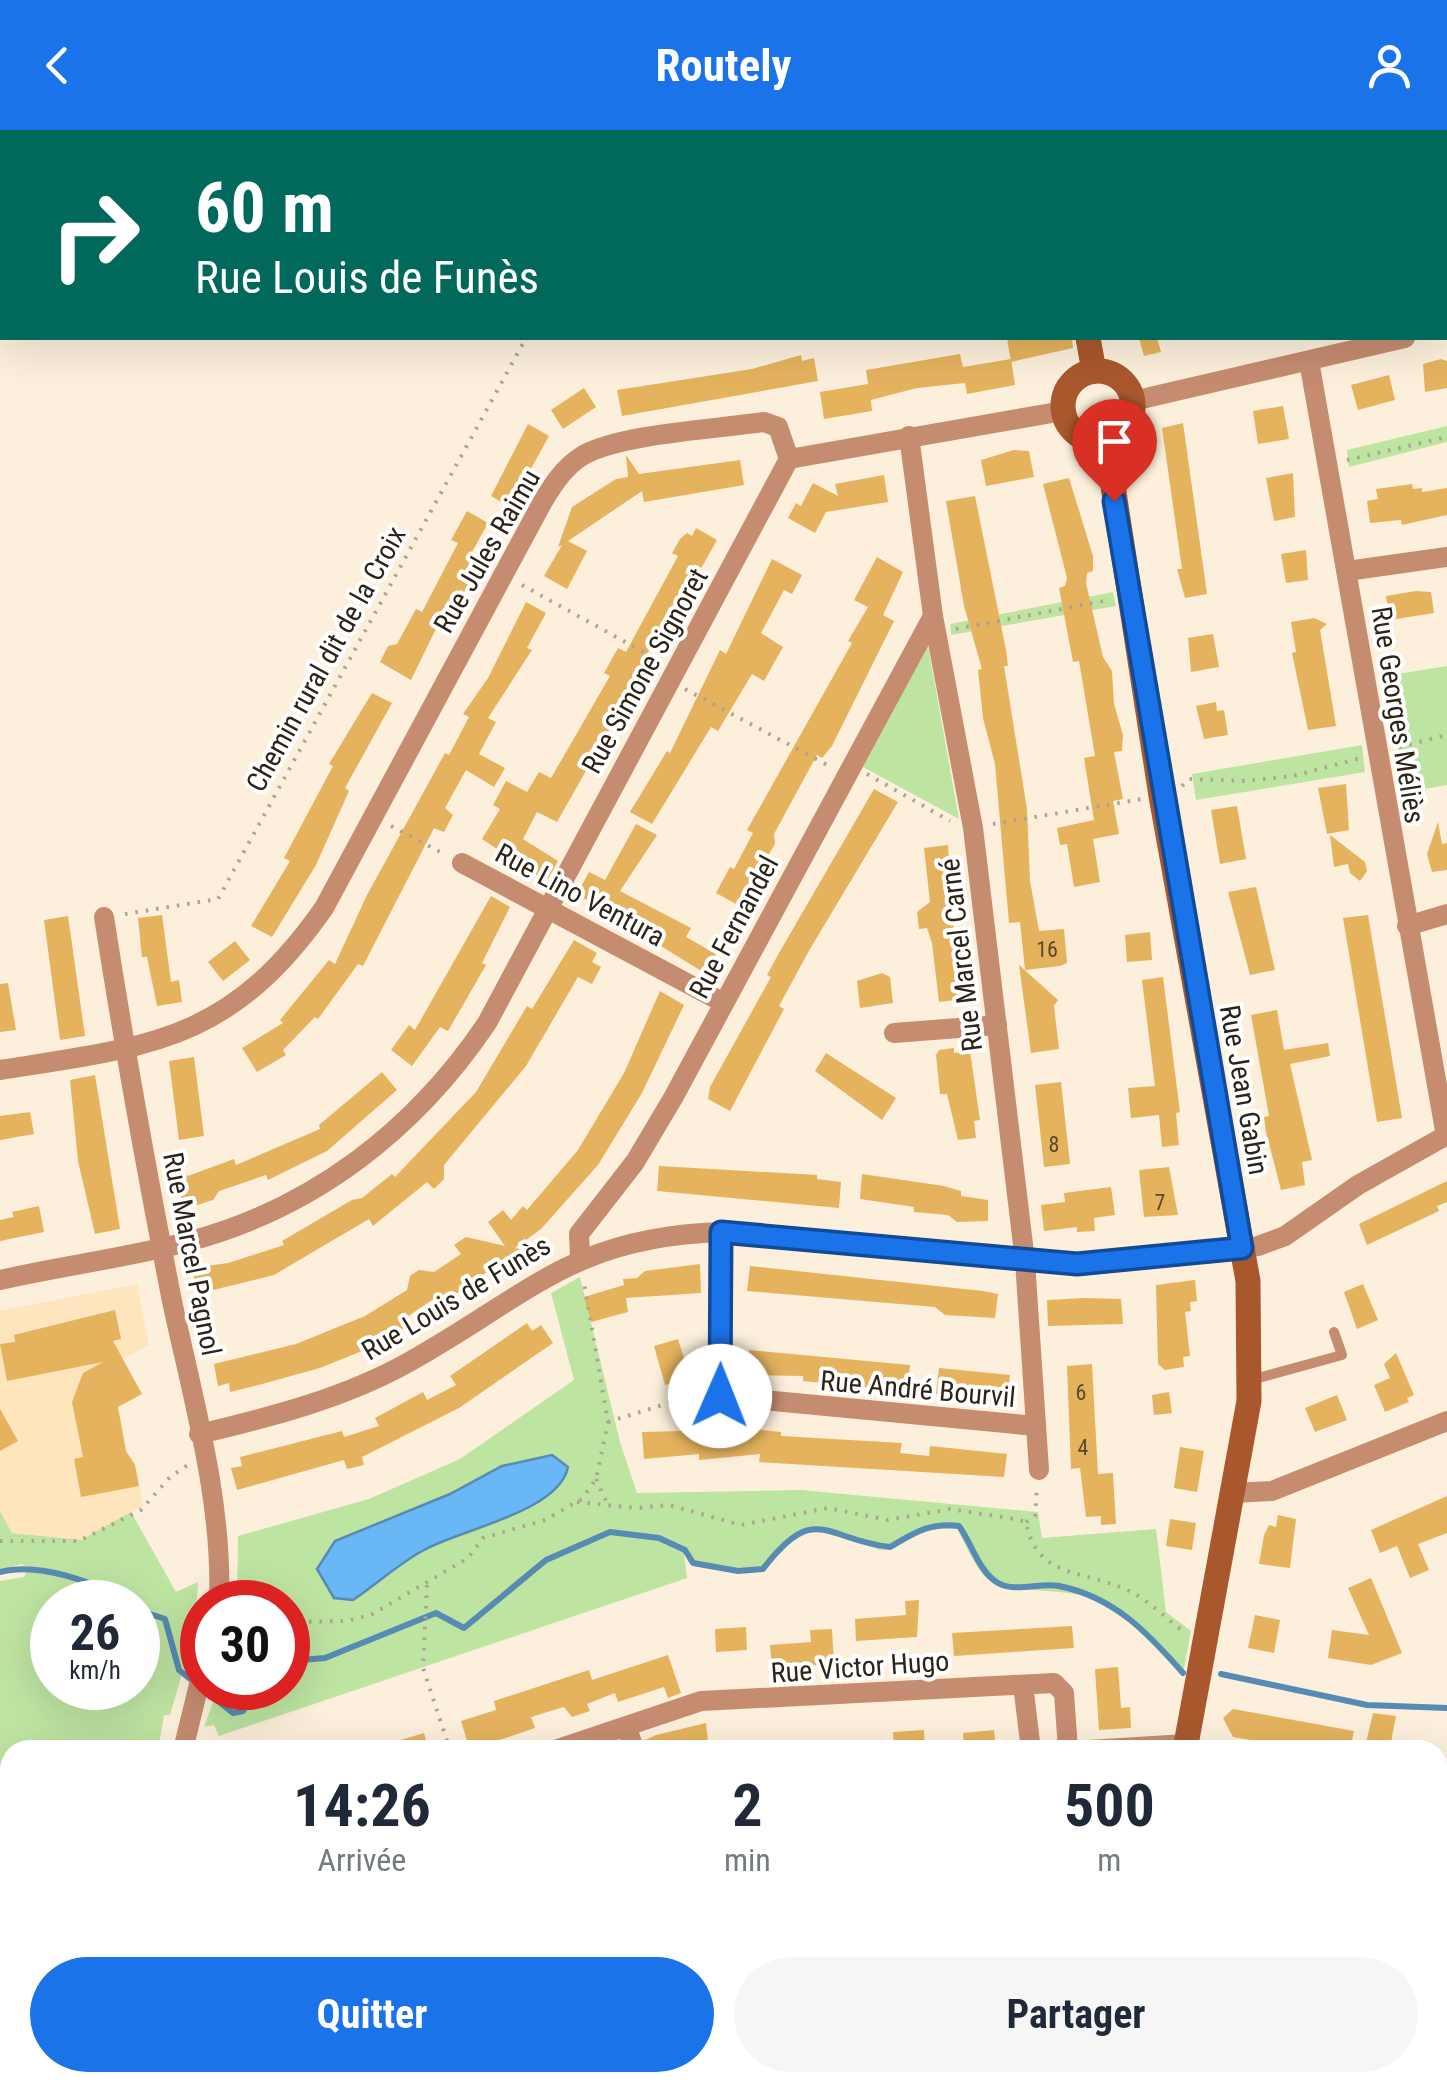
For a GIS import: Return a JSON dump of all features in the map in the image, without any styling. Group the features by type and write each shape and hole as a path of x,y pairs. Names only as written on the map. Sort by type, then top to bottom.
{"street":[{"path":"1088,340 1094,371"},
{"path":"1133,402 1396,340"},
{"name":"Rue Georges Méliès","path":"1309,362 1446,1135"},
{"path":"1094,371 1124,382 1133,402 1130,422 1106,441 1082,438 1066,422 1062,411 1074,380 1094,371"},
{"path":"789,458 1062,411"},
{"name":"Rue Jules Raimu","path":"0,1070 125,1050 214,1020 254,991 292,954 324,908 542,503 556,479 581,456 609,445 764,422 778,427 789,458"},
{"name":"Rue Marcel Carné","path":"909,436 935,624 973,828 1025,1261 1039,1470"},
{"name":"Rue Jean Gabin","path":"1106,441 1232,1250 1248,1282 1250,1381 1234,1493 1187,1740"},
{"name":"Rue Simone Signoret","path":"0,1280 162,1247 262,1216 331,1182 381,1145 467,1053 789,458"},
{"path":"1347,571 1447,558"},
{"name":"Rue Fernandel","path":"580,1258 579,1234 636,1162 852,766 935,624"},
{"name":"Rue Lino Ventura","path":"462,863 724,1003"},
{"path":"1407,926 1447,914"},
{"name":"Rue Marcel Pagnol","path":"104,917 125,1050 204,1456 220,1552 220,1580"},
{"path":"894,1033 997,1024"},
{"name":"Rue Louis de Funès","path":"200,1434 300,1407 372,1381 580,1258 670,1234 721,1232 1101,1265 1232,1250 1285,1236 1358,1185 1446,1135"},
{"path":"721,1232 721,1389"},
{"name":"Rue André Bourvil","path":"721,1389 720,1396 734,1400 1036,1426"},
{"path":"1234,1493 1272,1491 1447,1421"},
{"path":"1023,1685 1030,1740"},
{"name":"Rue Victor Hugo","path":"586,1740 701,1702 1023,1685 1061,1686 1067,1740"},
{"path":"185,1740 192,1710"},
{"path":"627,1727 631,1740"}],"lane":[{"path":"1250,1381 1342,1355 1334,1332"}],"path":[{"name":"Chemin rural dit de la Croix","path":"104,917 218,899 525,340"},
{"path":"1328,464 1447,437"},
{"path":"935,624 1129,596"},
{"path":"852,766 957,825 973,828 1161,796 1177,792 1189,778 1246,781 1292,776 1335,762 1376,757 1416,740 1447,734"},
{"path":"373,817 462,863"},
{"path":"310,1621 360,1618 427,1585 468,1558 483,1538 546,1520 577,1502 596,1479 608,1422 580,1258"},
{"path":"608,1422 721,1389"},
{"path":"0,1541 80,1542 140,1510 170,1477 204,1456"},
{"path":"577,1502 669,1506 741,1525 828,1508 888,1520 950,1509 1026,1522 1034,1516 1039,1470"},
{"path":"596,1479 608,1506"},
{"path":"1026,1522 1031,1544 1044,1562 1133,1592 1191,1636 1207,1640"},
{"path":"427,1585 423,1668 447,1740"}],"shaded area":[{"path":"137,1284 149,1345 117,1362 110,1402 123,1434 117,1436 130,1463 135,1463 143,1506 81,1540 12,1533 0,1511 0,1311"}],"green space":[{"path":"1447,426 1447,442 1349,467 1347,450"},
{"path":"1113,592 1116,606 951,635 950,624"},
{"path":"928,646 959,819 863,767"},
{"path":"1447,666 1447,785 1406,792 1385,676"},
{"path":"1362,745 1365,772 1196,800 1192,774"},
{"path":"580,1277 620,1442 637,1493 801,1490 1038,1512 1042,1538 1156,1529 1166,1612 1191,1631 1183,1674 1139,1628 1109,1605 1078,1595 993,1582 980,1571 957,1529 930,1528 891,1549 880,1550 825,1530 806,1533 785,1545 764,1571 691,1564 684,1554 687,1578 310,1705 310,1580 237,1580 238,1536 369,1499 460,1459 574,1380 551,1293"},
{"path":"0,1511 12,1533 81,1540 131,1512 176,1592 180,1590 180,1681 170,1715 164,1715 160,1740 0,1740 0,1581 24,1577 28,1567 21,1564 0,1571"},
{"path":"210,1710 296,1710 219,1736 214,1725 204,1727"}],"water":[{"path":"552,1455 568,1467 561,1483 547,1496 506,1518 424,1550 353,1600 334,1598 317,1569 335,1541 450,1494 502,1466"}],"building":[{"path":"1007,340 1072,340 1073,348 1011,362"},
{"path":"1140,340 1158,340 1161,352 1144,356"},
{"path":"960,354 963,367 1011,359 1015,385 967,394 965,383 917,388 871,400 872,411 824,419 820,392 868,384 866,370"},
{"path":"801,355 802,361 814,358 818,381 622,416 617,390 752,369"},
{"path":"1447,361 1447,388 1425,392 1423,364"},
{"path":"1389,375 1395,400 1358,410 1351,385"},
{"path":"584,388 596,407 563,429 551,410"},
{"path":"1283,406 1289,439 1258,444 1253,411"},
{"path":"1183,423 1207,594 1185,598 1177,569 1182,569 1162,428"},
{"path":"528,424 549,436 510,507 491,496"},
{"path":"1014,450 1029,451 1034,477 986,486 981,460"},
{"path":"626,455 639,474 740,460 744,485 644,502 642,491 568,541 587,551 567,589 544,576 562,545 558,547 572,507 616,479 628,477"},
{"path":"1293,473 1295,517 1274,521 1266,478"},
{"path":"884,475 888,502 826,512 815,533 788,518 796,503 801,506 813,483 838,496 835,484"},
{"path":"1069,478 1093,556 1093,571 1087,573 1086,583 1103,657 1112,671 1114,704 1123,735 1122,751 1114,752 1123,799 1113,801 1119,834 1093,839 1100,882 1074,887 1067,844 1060,845 1057,828 1094,820 1084,758 1095,756 1079,661 1073,662 1059,588 1065,586 1067,578 1043,484"},
{"path":"1412,484 1413,489 1422,488 1422,492 1447,488 1447,515 1402,525 1401,520 1370,523 1367,501 1378,499 1376,489"},
{"path":"975,496 1006,650 1008,666 1004,666 1027,809 1030,881 1039,931 1064,929 1067,963 1060,966 1025,970 1020,922 1009,923 995,764 983,718 978,670 982,669 964,606 946,501"},
{"path":"467,511 488,523 467,561 478,567 464,592 461,590 450,608 447,606 411,680 380,662 388,646 397,644 416,609 422,612 458,543 451,540"},
{"path":"696,528 717,540 638,670 642,672 557,822 537,812 523,839 558,861 548,879 538,876 482,839 500,809 493,805 506,781 527,792 539,772 551,778 610,676 604,673 618,648 626,652 678,556 672,553 680,539 687,533 692,536"},
{"path":"1306,550 1308,580 1286,583 1281,554"},
{"path":"877,557 903,572 883,615 894,621 832,746 822,758 817,755 774,834 775,844 738,905 716,893 730,867 734,869 753,833 747,830 852,643 848,641 868,607 854,600"},
{"path":"772,559 802,575 792,594 784,590 761,633 783,647 764,681 752,674 718,731 711,727 652,824 630,812 667,751 670,753 720,650 726,654"},
{"path":"1431,592 1434,613 1390,620 1386,596"},
{"path":"526,602 546,613 527,648 532,650 488,718 496,722 479,754 505,768 494,787 466,770 445,808 453,815 444,832 434,828 363,966 358,964 318,1019 315,1017 283,1050 286,1055 257,1072 242,1048 283,1023 280,1020 329,960 335,964 367,895 445,753 449,755 469,717 463,714 488,678"},
{"path":"1314,618 1327,624 1320,630 1336,726 1308,730 1292,653 1296,652 1291,622"},
{"path":"1213,634 1219,667 1191,672 1188,638"},
{"path":"372,693 392,703 345,788 349,791 316,865 272,937 251,926 290,861 284,858 333,766 329,764"},
{"path":"1216,702 1217,711 1224,710 1228,735 1204,739 1196,706"},
{"path":"1346,784 1349,830 1327,834 1318,788"},
{"path":"874,789 898,802 779,1006 784,1009 730,1111 708,1099 710,1087 771,977 767,975 779,953"},
{"path":"1237,806 1246,859 1220,864 1211,810"},
{"path":"1438,822 1442,844 1447,843 1447,870 1432,872 1427,854"},
{"path":"636,824 657,835 620,891 691,928 686,937 716,954 706,974 577,894 589,872 605,880"},
{"path":"1330,835 1365,862 1367,871 1360,881 1350,873 1348,864 1334,867"},
{"path":"948,845 956,964 962,963 964,984 963,999 939,1002 932,943 927,928 919,929 917,912 930,902 924,848"},
{"path":"1256,887 1275,970 1250,975 1228,892"},
{"path":"491,896 510,907 482,963 486,965 448,1031 440,1027 412,1066 391,1050 409,1025 415,1030"},
{"path":"162,915 171,982 179,980 182,1002 157,1006 147,957 142,957 138,918"},
{"path":"1368,915 1402,1118 1377,1122 1343,918"},
{"path":"68,916 85,1036 60,1040 44,920"},
{"path":"1150,932 1152,960 1127,962 1125,935"},
{"path":"574,940 597,953 592,962 601,967 592,984 578,977 526,1066 444,1165 444,1179 434,1189 427,1182 373,1226 369,1219 274,1275 197,1294 192,1268 228,1263 284,1245 282,1241 362,1198 392,1174 395,1177 476,1092 527,1006 532,1009"},
{"path":"235,941 250,960 223,981 208,962"},
{"path":"1019,965 1058,1000 1054,1006 1059,1049 1031,1053"},
{"path":"882,973 890,977 893,1003 860,1008 857,981"},
{"path":"1163,977 1180,1112 1176,1113 1179,1145 1162,1147 1159,1115 1131,1118 1128,1088 1155,1086 1142,980"},
{"path":"8,983 16,1030 0,1032 0,984"},
{"path":"660,991 684,1005 642,1093 598,1165 541,1229 515,1248 520,1249 440,1305 435,1298 407,1317 411,1324 392,1335 389,1329 363,1341 367,1349 320,1368 251,1387 230,1392 229,1383 218,1386 214,1364 296,1344 365,1316 407,1290 410,1276 419,1270 434,1272 461,1254 454,1245 466,1237 505,1246 488,1222 503,1210 511,1220 523,1206 527,1210 578,1150 624,1073"},
{"path":"1277,1010 1284,1050 1328,1043 1330,1056 1290,1064 1312,1160 1302,1162 1305,1185 1281,1190 1266,1132 1264,1117 1269,1116 1251,1015"},
{"path":"954,1048 954,1053 970,1051 980,1120 974,1121 976,1138 958,1140 947,1094 940,1094 936,1055 939,1050"},
{"path":"826,1053 896,1098 882,1120 815,1071"},
{"path":"194,1057 204,1136 179,1140 169,1061"},
{"path":"382,1072 397,1090 327,1151 268,1180 266,1175 219,1191 213,1200 185,1209 173,1169 188,1176 234,1159 236,1165 320,1129 319,1125"},
{"path":"95,1075 120,1229 95,1234 78,1161 70,1080"},
{"path":"1061,1082 1070,1164 1044,1167 1035,1085"},
{"path":"30,1112 34,1134 0,1140 0,1116"},
{"path":"659,1166 817,1175 817,1179 841,1182 839,1208 657,1191"},
{"path":"1169,1167 1178,1215 1144,1217 1139,1170"},
{"path":"862,1174 944,1186 961,1191 961,1196 988,1200 988,1221 957,1222 948,1215 914,1212 914,1207 860,1199"},
{"path":"1447,1181 1447,1202 1437,1206 1439,1211 1367,1245 1359,1224"},
{"path":"1111,1187 1115,1215 1094,1218 1095,1231 1077,1232 1077,1227 1044,1231 1041,1205 1065,1202 1064,1193"},
{"path":"39,1206 44,1232 0,1241 0,1220 14,1217 12,1212"},
{"path":"700,1264 701,1293 626,1298 628,1312 591,1322 584,1297 624,1285 623,1279 637,1278 645,1271"},
{"path":"750,1266 998,1294 995,1318 945,1315 935,1307 747,1291"},
{"path":"1195,1280 1197,1301 1190,1302 1191,1311 1185,1312 1190,1356 1183,1357 1184,1367 1165,1370 1158,1364 1156,1285"},
{"path":"1363,1284 1378,1320 1357,1329 1344,1292"},
{"path":"1121,1299 1123,1324 1048,1326 1047,1300"},
{"path":"115,1310 121,1339 113,1341 142,1394 118,1407 126,1451 135,1465 139,1486 81,1497 74,1459 83,1457 72,1402 83,1373 103,1362 7,1381 0,1344 15,1342 14,1335"},
{"path":"527,1323 532,1331 541,1325 553,1343 459,1408 362,1457 364,1465 347,1469 344,1460 237,1490 231,1468 242,1466 240,1457 342,1431 344,1437 379,1426 375,1418 423,1392 427,1400 456,1385 450,1376"},
{"path":"678,1339 690,1377 665,1385 654,1346"},
{"path":"749,1350 910,1365 907,1391 803,1381 803,1376 746,1375"},
{"path":"1396,1353 1414,1395 1407,1398 1409,1402 1385,1412 1374,1385 1390,1378 1384,1364"},
{"path":"1092,1364 1098,1474 1113,1473 1116,1524 1101,1525 1101,1516 1086,1517 1080,1468 1071,1469 1067,1366"},
{"path":"939,1368 1010,1375 1007,1401 936,1394"},
{"path":"1169,1392 1172,1413 1154,1415 1152,1395"},
{"path":"1337,1395 1347,1420 1315,1432 1305,1408"},
{"path":"0,1409 18,1441 0,1451"},
{"path":"642,1432 781,1432 781,1436 902,1443 900,1453 929,1456 930,1446 1007,1454 1004,1477 759,1462 760,1454 699,1460 699,1454 644,1459"},
{"path":"1180,1447 1204,1451 1197,1492 1174,1488"},
{"path":"1447,1496 1447,1533 1418,1544 1429,1570 1410,1578 1397,1546 1380,1553 1371,1530"},
{"path":"1278,1515 1296,1519 1290,1568 1259,1564 1264,1535 1269,1525 1276,1527"},
{"path":"1170,1519 1196,1523 1192,1550 1166,1546"},
{"path":"1371,1578 1402,1653 1371,1665 1328,1658 1332,1630 1369,1635 1348,1588"},
{"path":"919,1600 917,1637 856,1641 855,1619 906,1615 905,1601"},
{"path":"1255,1615 1280,1620 1274,1653 1248,1648"},
{"path":"1072,1626 1074,1648 954,1656 952,1633"},
{"path":"746,1627 747,1650 716,1652 715,1629"},
{"path":"832,1629 834,1664 772,1668 770,1645 811,1642 810,1630"},
{"path":"668,1655 681,1693 668,1698 664,1687 618,1702 615,1693 587,1704 590,1711 572,1717 564,1707 531,1717 535,1728 500,1740 467,1740 461,1721 496,1710 494,1701 589,1670 592,1680"},
{"path":"1118,1667 1121,1708 1130,1707 1131,1728 1099,1730 1095,1669"},
{"path":"1233,1709 1354,1731 1352,1740 1251,1740 1233,1737 1223,1718"},
{"path":"1373,1713 1396,1716 1391,1740 1367,1740"},
{"path":"706,1723 708,1740 645,1740"},
{"path":"924,1730 924,1740 893,1740 893,1732"},
{"path":"994,1730 995,1740 963,1740 963,1733"},
{"path":"424,1733 426,1740 400,1740"}],"waterway":[{"path":"310,1659 325,1658 436,1613 464,1628 546,1560 610,1532 659,1538 685,1550 693,1563 738,1571 763,1569 796,1535 809,1530 890,1547 923,1530 949,1525 959,1526 981,1565 998,1583 1012,1587 1059,1586 1097,1598 1142,1630 1183,1673"},
{"path":"0,1572 31,1570 79,1580"},
{"path":"160,1617 165,1619 180,1671"},
{"path":"1221,1674 1367,1705 1447,1708"},
{"path":"229,1710 244,1710"}],"route":[{"path":"720,1396 721,1232 1101,1265 1242,1248 1161,796 1114,501"}]}
